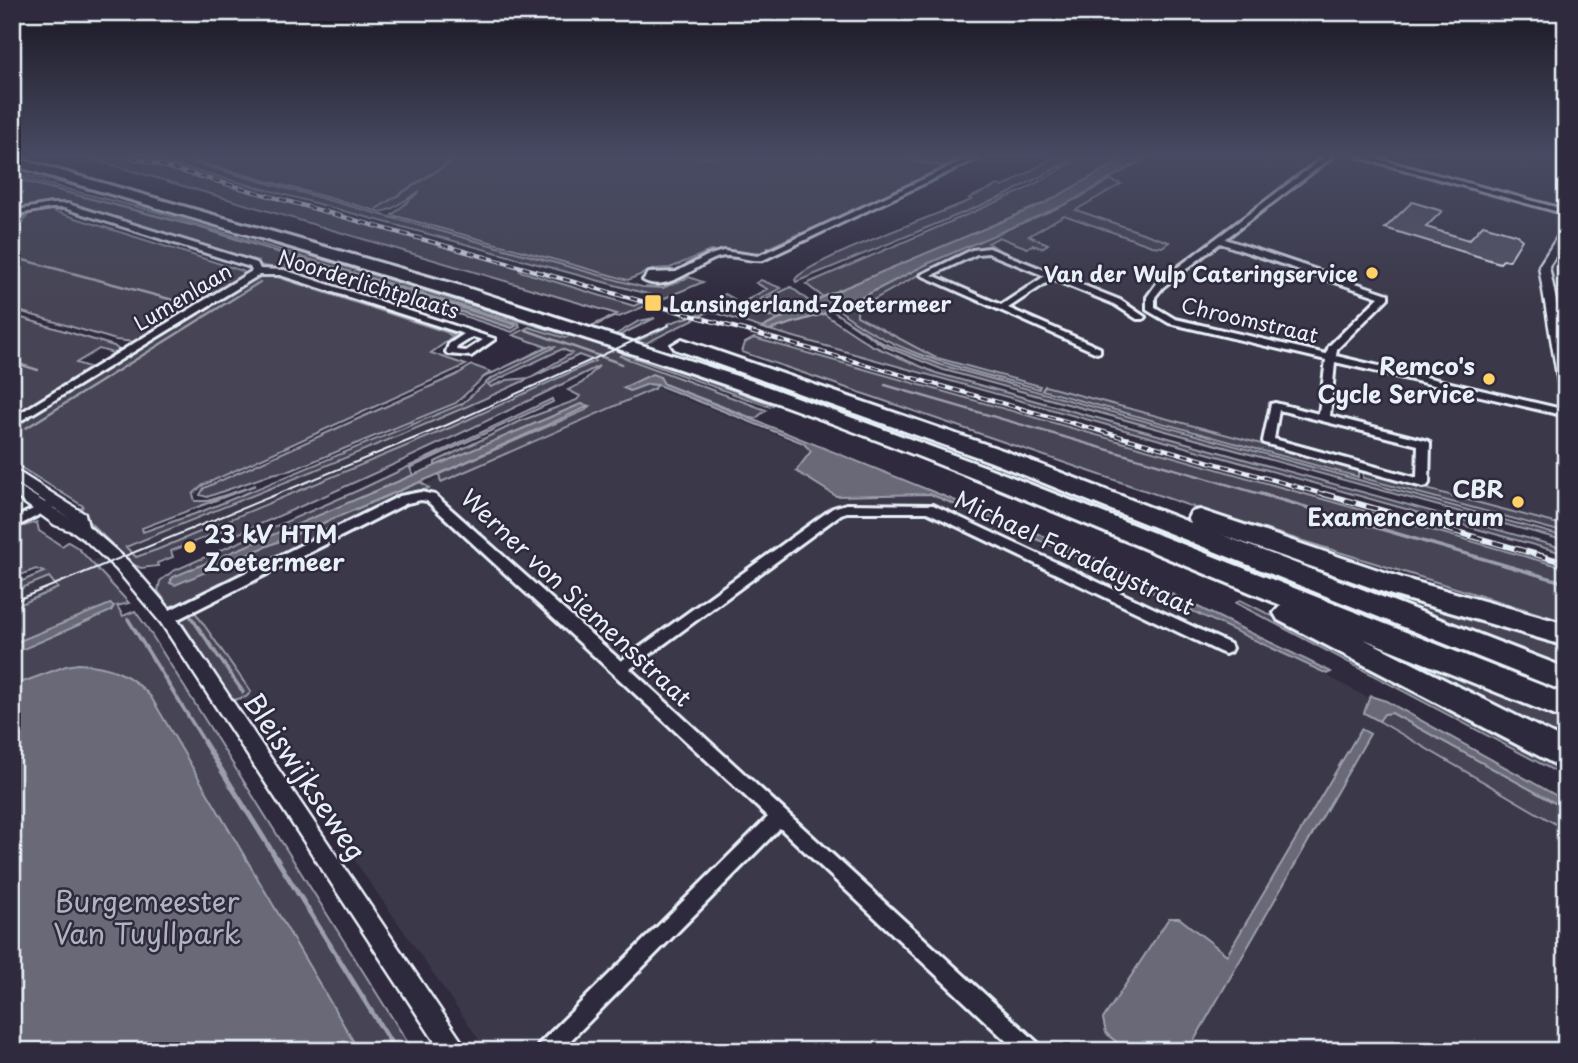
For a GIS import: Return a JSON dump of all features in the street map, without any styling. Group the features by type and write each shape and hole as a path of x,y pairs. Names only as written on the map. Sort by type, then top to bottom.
{"highway":[{"path":"175,207 620,342 823,413 1056,503 1566,708"},
{"path":"224,207 573,311"},
{"path":"644,333 1008,460 1566,680"},
{"path":"735,363 936,424 1401,587 1566,635"},
{"path":"1056,503 1360,649 1566,755"}],"street":[{"name":"Lumenlaan","path":"12,214 59,207"},
{"name":"Lumenlaan","path":"12,423 257,272 254,265 65,207"},
{"path":"675,274 723,253 751,259 761,258 871,207"},
{"name":"Chroomstraat","path":"1263,207 1154,291 1149,303 1155,313 1172,321 1566,413"},
{"path":"1546,207 1566,212"},
{"path":"1566,232 1544,266 1566,387"},
{"path":"1219,240 1385,296 1332,348 1331,358"},
{"path":"1097,350 925,275 984,250 1117,302 1140,317"},
{"name":"Noorderlichtplaats","path":"257,272 281,272 490,340 468,354 451,352 452,346 470,334"},
{"path":"1002,308 1051,275"},
{"name":"Chroomstraat","path":"1324,418 1331,358"},
{"path":"1275,406 1324,418 1424,443 1423,483 1268,441 1275,406"},
{"path":"12,473 50,504"},
{"path":"12,486 50,504"},
{"name":"Werner von Siemensstraat","path":"167,618 333,532 404,499 421,496 437,502 1032,1051"},
{"path":"12,525 50,504"},
{"name":"Bleiswijkseweg","path":"50,504 67,524 80,528 98,542 137,581 167,618 456,1051"},
{"name":"Michael Faradaystraat","path":"620,669 836,511 846,508 929,508 1225,648"},
{"path":"546,1051 779,817"}],"shaded area":[{"path":"1062,207 1566,207 1566,524 1548,525 930,357 841,310 950,256"},
{"path":"650,385 974,513 1300,661 1566,805 1566,1051 487,1051 176,604 367,515 438,478"},
{"path":"473,404 484,413 12,607 12,592 126,548 125,546"}],"green space":[{"path":"12,207 39,207 12,212"},
{"path":"77,207 136,207 157,212 519,323 520,327 512,332 312,266 287,270 264,266","holes":["298,257 516,325 512,328 299,260 286,265"]},
{"path":"146,207 169,210 574,334 617,314 253,207 302,207 522,269 520,271 634,306 655,296 328,207 352,207 642,287 663,288 689,277 703,282 576,334 601,343 639,321 655,318 604,343 620,349 669,326 668,324 702,312 725,294 734,299 719,307 729,310 767,289 756,283 761,280 781,288 762,298 748,310 779,319 762,328 710,311 628,352 773,405 770,407 623,354 620,356 766,410 755,419 664,384 660,377 627,390 648,384 658,385 654,389 441,482 439,474 586,410 589,406 581,404 435,466 435,462 523,420 577,400 580,396 568,390 582,383 599,366 275,518 228,538 224,530 171,551 173,557 157,563 158,566 141,568 132,564 79,512 83,506 12,462 12,426 255,279 251,280 268,274 281,275 459,333 459,338 448,331 282,276 271,275 446,332 453,337 431,353 466,365 203,485 193,494 195,501 207,501 256,485 142,528 143,532 203,511 462,404 490,379 555,347 551,346 487,375 547,347 513,335 529,327 565,338 569,336","holes":["562,349 572,353 529,378 507,380 491,387 488,384","579,355 595,361 452,427 159,549 136,557 126,547 411,431"]},
{"path":"361,207 380,207 376,209 395,207 381,212"},
{"path":"402,207 864,207 803,235 800,233 755,256 732,251 710,251 670,268 654,269 628,280 392,215"},
{"path":"954,207 978,207 796,282 803,272 821,262"},
{"path":"986,207 1036,207 823,297 806,284"},
{"path":"1059,207 1082,207 1076,210 1169,242 1162,247 1152,246 1064,215 1029,236 1048,244 1042,248 1032,245 1027,248 999,237 988,243 995,247 975,250 929,269 857,309 857,316 934,357 1040,386 1039,389 960,368 908,350 860,325 838,309 929,263"},
{"path":"47,209 243,271 245,274 135,342 116,340 12,309 12,216"},
{"path":"791,287 810,302 779,319 754,308"},
{"path":"834,312 883,343 941,365 1566,537 1566,541 944,370 884,346"},
{"path":"824,314 871,345 936,373 1566,549 1566,554 769,330"},
{"path":"12,315 114,346 120,351 109,358 113,353 99,349 76,363 92,368 23,410 12,413"},
{"path":"754,338 1566,568 1566,622 1196,508 742,352 745,343"},
{"path":"472,365 491,372 482,378 484,377 456,403 292,470 272,474 207,497 200,495 204,488 456,375"},
{"path":"1045,386 1358,470 1358,477 1042,390"},
{"path":"552,399 553,402 410,468 413,475 170,580 305,531 420,482 429,488 352,518 181,605 169,606 158,591 160,581 173,571 359,490"},
{"path":"1363,472 1566,526 1566,533 1363,478"},
{"name":"Burgemeester Van Tuyllpark","path":"37,522 39,531 62,546 68,542 78,548 129,603 117,606 123,616 135,611 148,629 413,1051 12,1051 12,608 58,588 49,577 12,592 12,585 44,572 36,569 12,578 12,530 22,524 24,526"},
{"path":"334,538 195,612 251,692 246,697 233,700 181,621 182,618"},
{"path":"1278,555 1566,641 1566,666"},
{"path":"1240,600 1432,695 1566,766 1566,777 1236,603"},
{"path":"1331,627 1566,722 1566,739"},
{"path":"1392,713 1566,809 1566,830 1379,721 1384,714"}],"water":[{"path":"1036,207 1060,207 929,263 841,308 769,330 762,328 823,297"},
{"path":"297,257 517,325 512,328 299,260 285,266"},
{"path":"652,374 660,377 664,384 1041,535 1137,577 1331,672 1327,674 1064,551 930,494 836,496 796,471 811,451 803,443 658,385 648,384 630,391 623,388"},
{"path":"581,404 589,406 439,474 175,585 170,583 173,577"},
{"path":"110,604 114,606 111,611 12,654 12,644"},
{"name":"Burgemeester Van Tuyllpark","path":"78,664 100,666 119,672 136,682 151,697 359,1051 12,1051 12,686"},
{"path":"1370,696 1386,701 1566,801 1566,809 1392,713 1384,714 1379,721 1364,713"},
{"path":"1361,729 1370,734 1188,1051 1127,1051 1106,1033 1103,1019 1169,918 1179,918 1227,955"}],"building":[{"path":"1407,207 1427,207 1442,211 1426,227 1469,240 1483,225 1517,235 1522,240 1509,261 1503,260 1500,263 1385,228"}],"waterway":[{"path":"121,207 199,227 300,259"},
{"path":"12,219 27,216"},
{"path":"12,239 27,216"},
{"path":"12,257 192,305"},
{"path":"26,428 260,282"},
{"path":"526,330 622,364"},
{"path":"12,362 38,370"},
{"path":"885,385 1267,496"},
{"path":"1261,494 1566,583"},
{"path":"191,617 243,692"},
{"path":"128,619 205,743"},
{"path":"204,742 396,1051"}],"tram line":[{"path":"12,602 447,425 669,325"}],"railway":[{"path":"307,207 1330,496"},
{"path":"1324,494 1566,563"}],"place":[{"name":"Van der Wulp Cateringservice","path":"1372,273"},
{"name":"Lansingerland-Zoetermeer","path":"653,303"},
{"name":"Remco's Cycle Service","path":"1489,379"},
{"name":"CBR Examencentrum","path":"1518,502"},
{"name":"23 kV HTM Zoetermeer","path":"190,547"}]}
